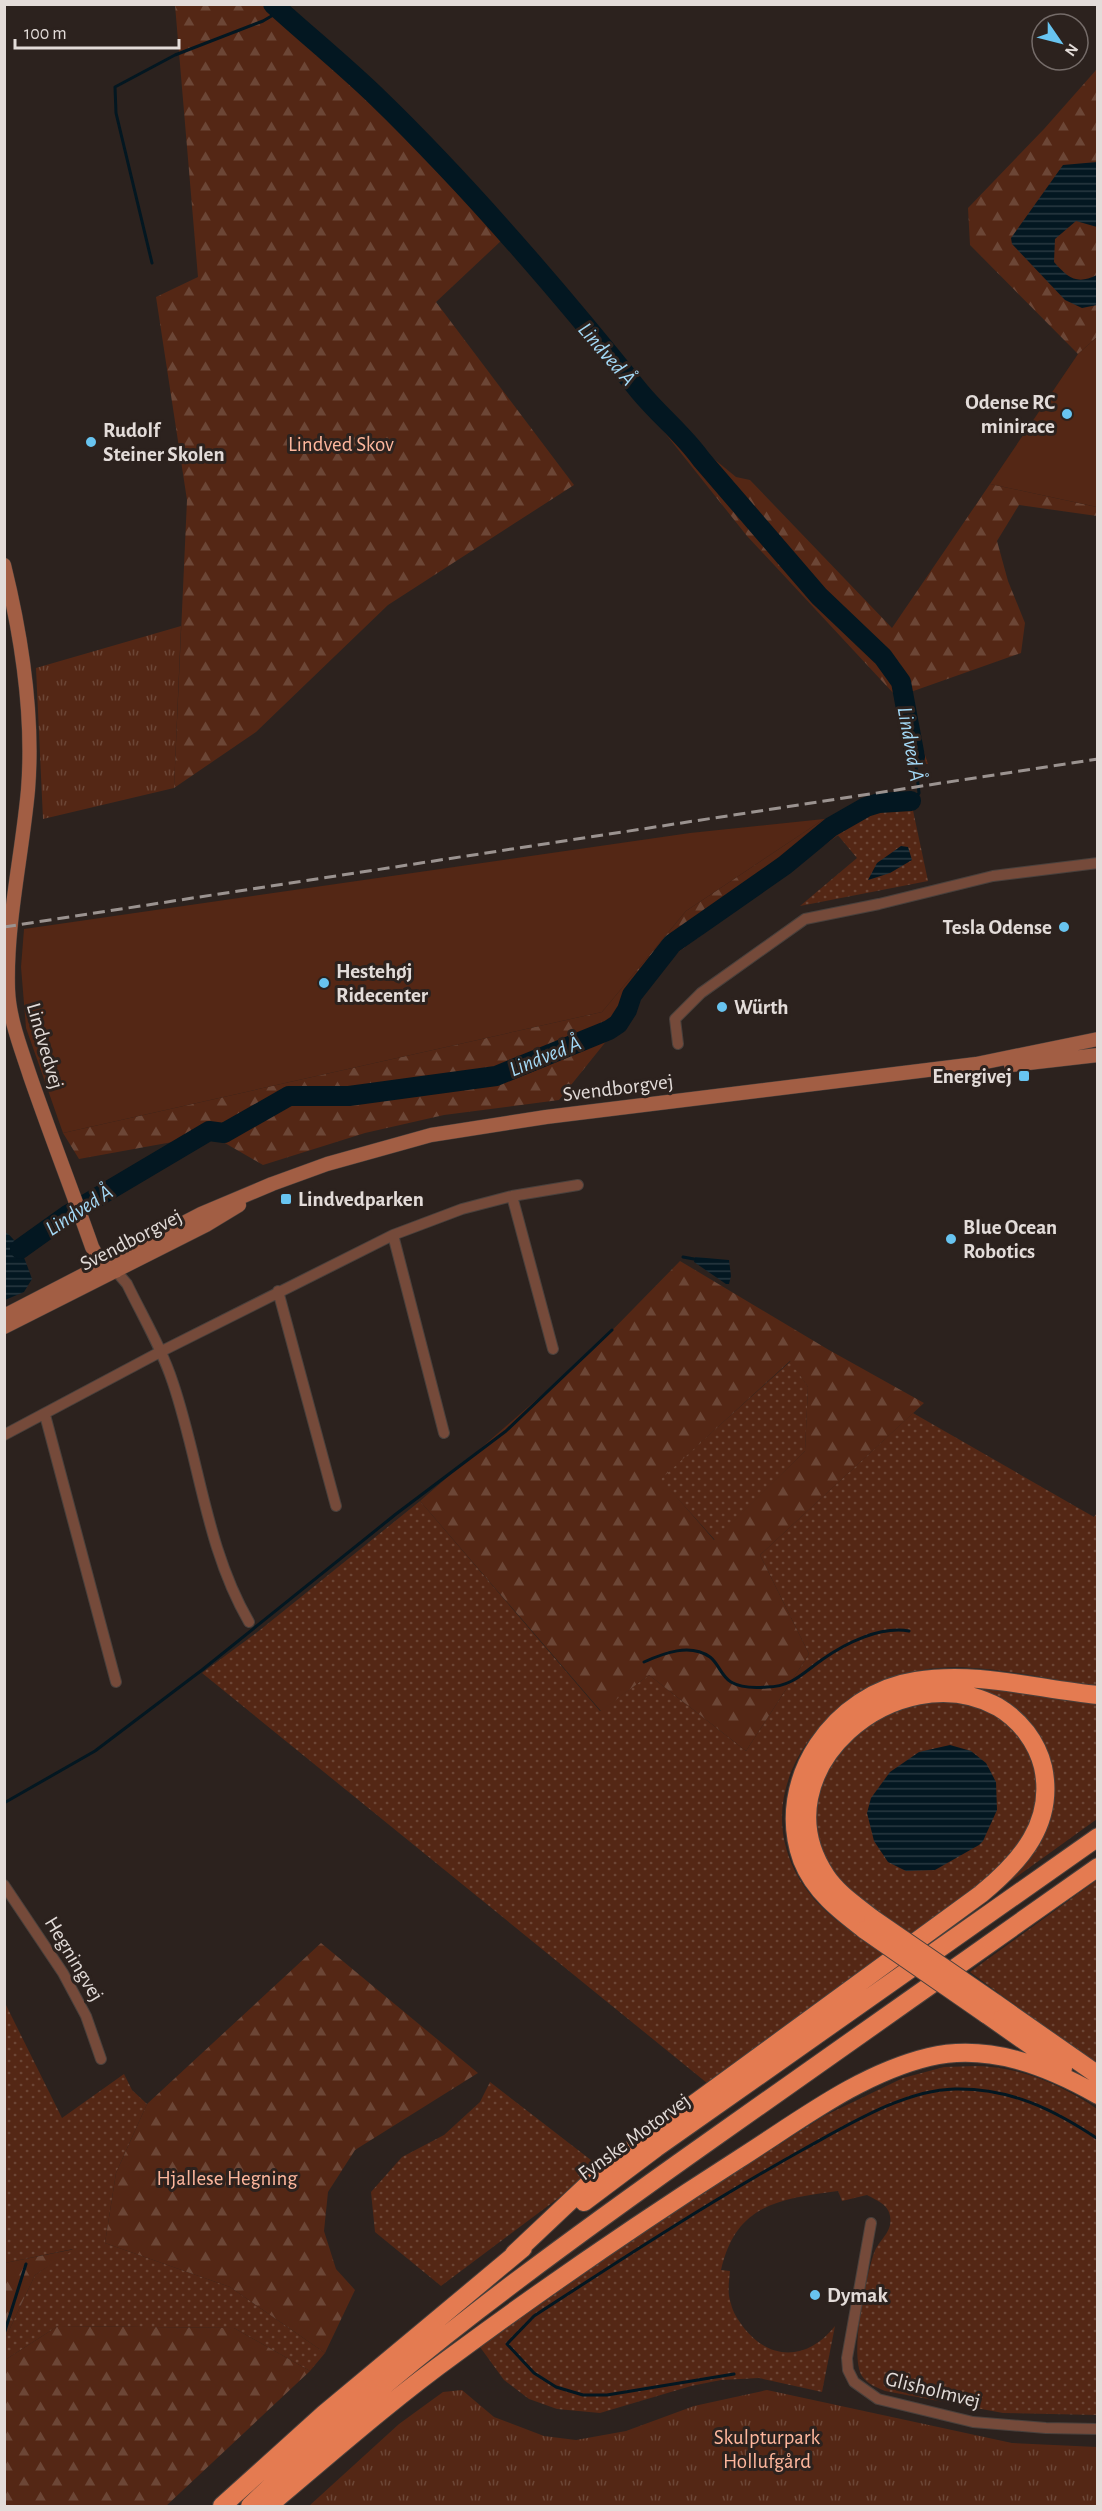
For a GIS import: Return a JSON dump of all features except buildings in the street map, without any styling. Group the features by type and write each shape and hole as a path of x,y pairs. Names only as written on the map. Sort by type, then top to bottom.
{"highway":[{"path":"1098,1695 984,1678 914,1681 880,1692 851,1710 829,1730 812,1753 800,1780 794,1808 796,1836 803,1861 816,1885 835,1907 869,1925 991,2009 1098,2075"},
{"path":"514,2254 602,2171 981,1894 1014,1865 1033,1839 1042,1821 1046,1782 1042,1763 1033,1743 1022,1726 1005,1711 980,1698 951,1693 921,1694 890,1702 862,1719 838,1740 820,1766 807,1808 809,1832 816,1856 826,1876 869,1925"},
{"name":"Fynske Motorvej","path":"222,2506 324,2414 514,2254 666,2141 1098,1837"},
{"path":"250,2506 373,2396 492,2299 630,2198 1098,1867"},
{"path":"991,2009 1098,2094"},
{"path":"268,2506 453,2355 637,2224 818,2108 884,2072 930,2057 962,2053 1000,2055 1033,2064 1068,2078 1098,2094"}],"main road":[{"name":"Lindvedvej","path":"4,565 19,635 28,727 28,787 6,974 14,1028 96,1255 116,1270"},
{"name":"Svendborgvej","path":"4,1316 201,1214 272,1184 367,1152 442,1133 546,1117 976,1064 1098,1039"},
{"path":"1044,1060 1098,1050"},
{"name":"Svendborgvej","path":"976,1064 1012,1065 1098,1055"},
{"name":"Svendborgvej","path":"4,1327 212,1222 272,1184"}],"street":[{"path":"678,1044 675,1019 701,993 805,919 888,902 993,876 1098,863"},
{"path":"4,1435 278,1291 393,1234 450,1212 512,1196 578,1185"},
{"path":"512,1196 553,1349"},
{"path":"393,1234 444,1433"},
{"path":"116,1270 127,1284 173,1383 217,1553 232,1591 249,1622"},
{"path":"278,1291 336,1506"},
{"path":"45,1414 116,1682"},
{"name":"Hegningvej","path":"4,1885 63,1973 86,2016 101,2059"},
{"name":"Glisholmvej","path":"871,2223 847,2358 851,2376 864,2391 878,2399 973,2422 1046,2428 1098,2429"}],"green space":[{"name":"Lindved Skov","path":"175,5 276,5 502,240 436,302 574,485 388,605 256,732 174,788 187,500 156,297 198,277"},
{"path":"1097,69 1097,337 1078,354 970,245 968,208 1044,129"},
{"name":"Odense RC minirace","path":"1097,337 1097,507 990,484 1078,354"},
{"path":"664,418 736,477 750,480 892,628 990,484 1097,507 1097,516 1019,505 997,541 1008,581 1025,623 1021,653 905,694 928,764 906,764 895,695 747,536 657,423"},
{"path":"181,626 174,788 43,819 36,668"},
{"path":"911,801 928,881 800,906 857,858 831,827 866,807 879,803"},
{"path":"863,817 677,953 559,1100 444,1115 365,1133 263,1165 211,1135 79,1159 63,1133 602,1012 686,911 824,819"},
{"name":"Hestehøj Ridecenter","path":"824,819 686,911 602,1012 63,1133 26,1028 21,967 24,929 690,833"},
{"path":"680,1261 829,1350 924,1403 760,1555 809,1654 746,1751 649,1675 601,1711 420,1501 590,1353","holes":["790,1361 808,1387 805,1451 714,1540 661,1479"]},
{"path":"791,1361 808,1387 805,1451 715,1540 660,1479"},
{"path":"913,1413 1094,1517 1097,1513 1097,1687 986,1669 963,1667 922,1670 887,1680 855,1697 827,1719 805,1746 789,1777 782,1810 785,1845 800,1880 817,1903 885,1954 707,2083 202,1673 260,1630 420,1501 600,1711 649,1675 746,1751 809,1654 760,1555"},
{"path":"982,1684 1097,1702 1097,1819 1012,1880 1050,1777 993,1697 982,1692"},
{"path":"949,1698 992,1712 1015,1729 1034,1764 1038,1800 1024,1841 995,1874 909,1936 838,1883 820,1852 813,1814 822,1776 862,1728 907,1705"},
{"path":"1097,1880 1097,2065 970,1972"},
{"name":"Hjallese Hegning","path":"321,1943 478,2073 355,2150 328,2192 324,2231 336,2269 355,2290 325,2353 230,2287 105,2243 116,2173 147,2104"},
{"path":"4,2001 62,2118 124,2074 132,2090 147,2104 116,2173 105,2243 230,2287 325,2353 310,2371 234,2328 58,2326 5,2360 5,2339 35,2275 73,2249 5,2263"},
{"path":"985,2066 1020,2072 1073,2094 1097,2109 1097,2415 1003,2413 885,2391 867,2381 858,2366 860,2316 874,2253 888,2231 890,2216 884,2205 867,2195 842,2201 838,2191 779,2202 749,2218 737,2231 728,2248 721,2270 730,2271 729,2296 736,2317 755,2339 766,2347 790,2352 802,2350 825,2337 835,2326 822,2392 759,2378 721,2380 691,2386 600,2413 557,2409 529,2399 504,2380 480,2347 618,2247 824,2116 903,2078 944,2067"},
{"path":"490,2082 600,2167 441,2286 375,2232 371,2192 402,2157 444,2135 480,2102"},
{"path":"75,2249 35,2275 5,2339 5,2263"},
{"path":"58,2326 234,2328 310,2371 166,2506 5,2506 5,2360"},
{"name":"Skulpturpark Hollufgård","path":"462,2390 494,2417 544,2436 576,2440 626,2431 694,2406 767,2390 1012,2443 1097,2447 1097,2506 309,2506 399,2424 443,2392"}],"water":[{"path":"1097,162 1097,227 1076,221 1055,239 1054,262 1068,276 1078,280 1097,275 1097,305 1082,308 1065,300 1012,244 1011,238 1063,165"},
{"path":"901,846 908,847 912,860 890,873 868,880 877,863"},
{"path":"5,1232 19,1247 32,1279 24,1292 5,1300"},
{"path":"695,1257 729,1260 731,1276 729,1284 694,1262"},
{"path":"950,1745 971,1751 986,1763 996,1782 997,1810 979,1845 935,1870 906,1871 888,1862 874,1841 867,1813 871,1798 890,1772 919,1752"}],"waterway":[{"name":"Lindved Å","path":"273,4 365,86 447,168 514,241 640,392 687,441 819,596 883,657 901,682 915,757"},
{"path":"152,263 116,113 115,87 175,55 263,21 280,11"},
{"name":"Lindved Å","path":"911,801 915,800 919,793 915,757"},
{"name":"Lindved Å","path":"20,1249 69,1214 209,1131 224,1133 289,1096 349,1096 496,1076 609,1030 618,1024 627,1010 632,995 672,944 785,865 831,827 866,807 879,803 911,801"},
{"path":"683,1257 694,1259"},
{"path":"4,1803 95,1751 202,1670 396,1514 506,1431 612,1330"},
{"path":"644,1662 677,1651 694,1651 710,1657 725,1677 735,1684 753,1687 776,1686 791,1682 832,1653 864,1637 887,1631 909,1631"},
{"path":"734,2374 607,2395 583,2395 556,2387 534,2373 507,2344 534,2316 735,2189 877,2110 916,2095 955,2089 1013,2096 1064,2118 1098,2139"},
{"path":"4,2334 26,2264"}],"railway":[{"path":"4,927 1098,759"}],"place":[{"name":"Odense RC minirace","path":"1067,414"},
{"name":"Rudolf Steiner Skolen","path":"91,442"},
{"name":"Tesla Odense","path":"1064,927"},
{"name":"Hestehøj Ridecenter","path":"324,983"},
{"name":"Würth","path":"722,1007"},
{"name":"Energivej","path":"1024,1076"},
{"name":"Lindvedparken","path":"286,1199"},
{"name":"Blue Ocean Robotics","path":"951,1239"},
{"name":"Dymak","path":"815,2295"}]}
